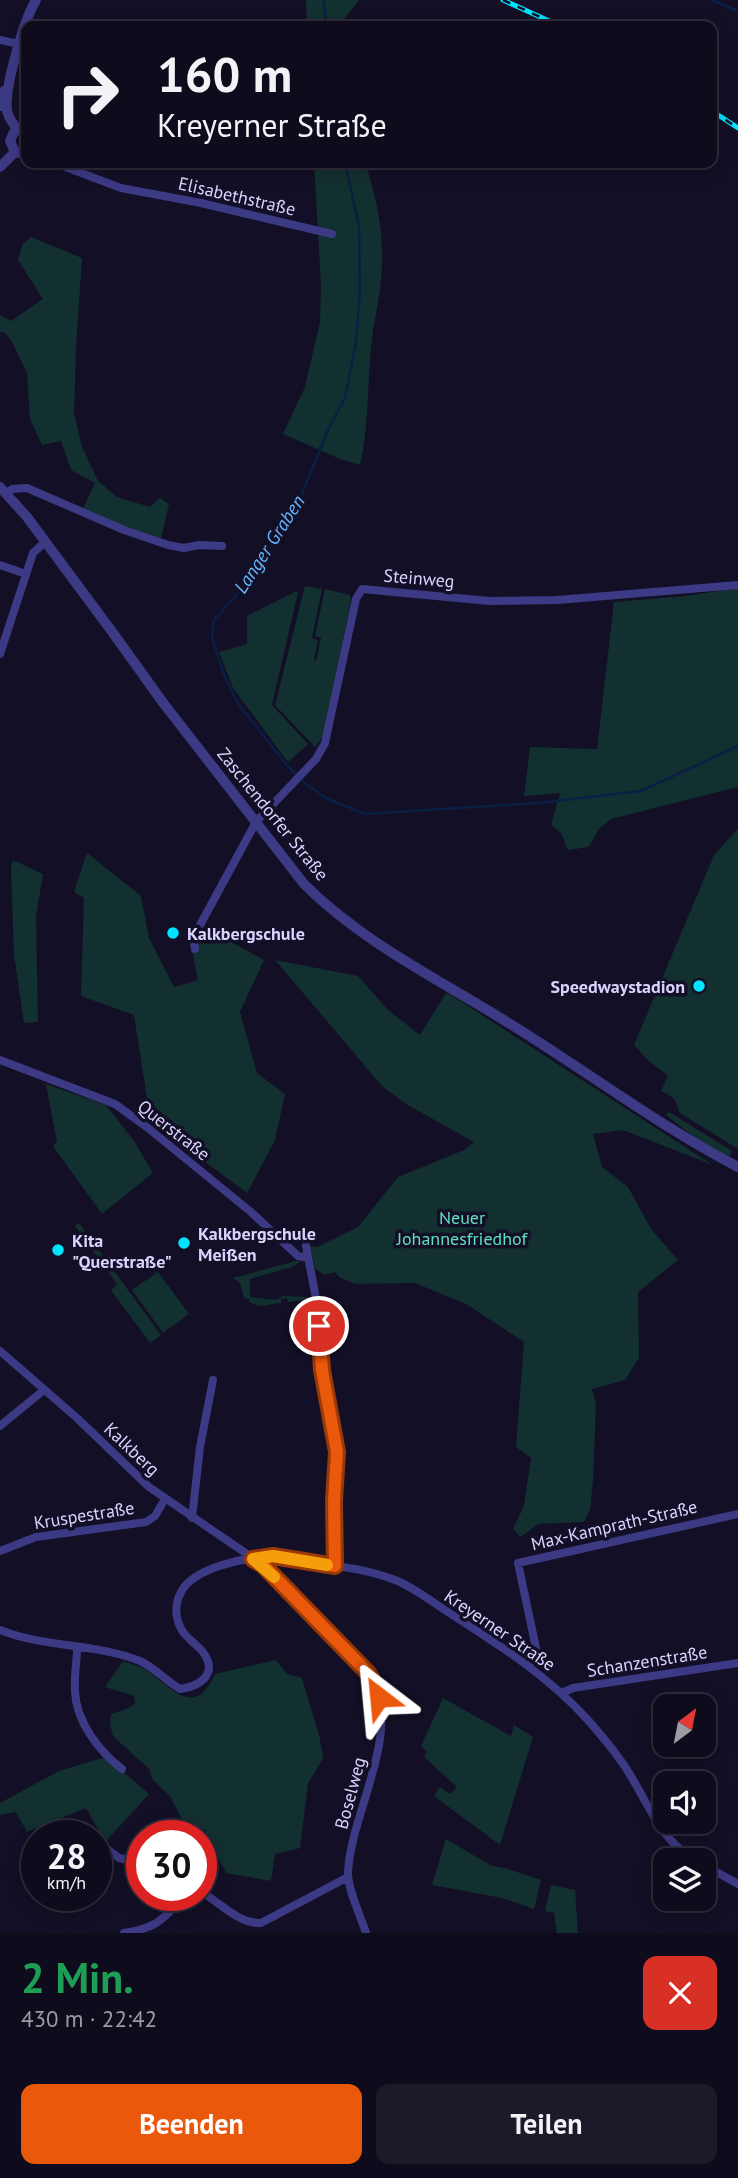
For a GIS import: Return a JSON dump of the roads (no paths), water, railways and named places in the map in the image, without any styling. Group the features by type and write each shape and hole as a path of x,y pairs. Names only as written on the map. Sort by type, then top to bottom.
{"street":[{"path":"26,21 36,0"},
{"path":"21,38 7,103 9,118 21,128"},
{"path":"0,40 18,48"},
{"path":"0,107 8,70 18,48"},
{"path":"0,167 21,153 10,145 10,141 12,135 21,130"},
{"name":"Elisabethstraße","path":"68,168 121,188 201,203 332,234"},
{"path":"3,491 27,488 124,530 177,548 222,546"},
{"name":"Zaschendorfer Straße","path":"3,491 45,542 164,705 304,884 359,931 738,1167"},
{"path":"0,654 35,549 45,542"},
{"path":"0,565 26,574"},
{"name":"Steinweg","path":"194,949 193,938 256,822 321,751 328,734 356,599 362,589 489,601 557,600 738,585"},
{"name":"Querstraße","path":"0,1060 115,1104 251,1212 298,1256 308,1258"},
{"path":"306,1246 317,1304 322,1370 337,1452 334,1501 335,1566"},
{"name":"Kalkberg","path":"0,1351 165,1499 253,1559"},
{"path":"192,1518 200,1447 213,1380"},
{"path":"0,1426 44,1390"},
{"name":"Kruspestraße","path":"0,1551 36,1536 140,1523 155,1516 165,1499"},
{"name":"Max-Kamprath-Straße","path":"529,1665 536,1648 518,1563 738,1514"},
{"name":"Kreyerner Straße","path":"77,1647 113,1653 142,1662 180,1689 199,1684 208,1674 208,1661 203,1652 183,1633 176,1607 180,1593 191,1580 202,1573 221,1565 273,1556 366,1571 398,1580 529,1665 562,1693 587,1719 621,1762 656,1821 678,1848"},
{"name":"Boselweg","path":"253,1559 263,1565 368,1673 378,1691 382,1716 381,1733 353,1841 348,1877 366,1933"},
{"path":"0,1630 23,1638 77,1647 75,1692 84,1724 102,1750 122,1769"},
{"name":"Schanzenstraße","path":"562,1693 573,1688 738,1662"},
{"path":"716,1872 738,1884"},
{"path":"217,1903 248,1922 261,1923 348,1877"},
{"path":"124,1933 156,1924 173,1911"}],"waterway":[{"name":"Langer Graben","path":"324,0 326,21"},
{"path":"712,0 738,11"},
{"name":"Langer Graben","path":"346,168 359,226 360,292 356,342 345,398 328,430 297,506 245,586 214,620 212,638 224,674 239,705 286,764 307,785 326,798 365,814 539,803 641,791 738,746"}],"railway":[{"path":"503,0 549,21"},
{"path":"717,114 738,128"}],"place":[{"name":"Kalkbergschule","path":"173,933"},
{"name":"Speedwaystadion","path":"699,986"},
{"name":"Kalkbergschule Meißen","path":"184,1243"},
{"name":"Kita \"Querstraße\"","path":"58,1250"}],"park label":[{"name":"Neuer Johannesfriedhof","path":"462,1227"}]}
